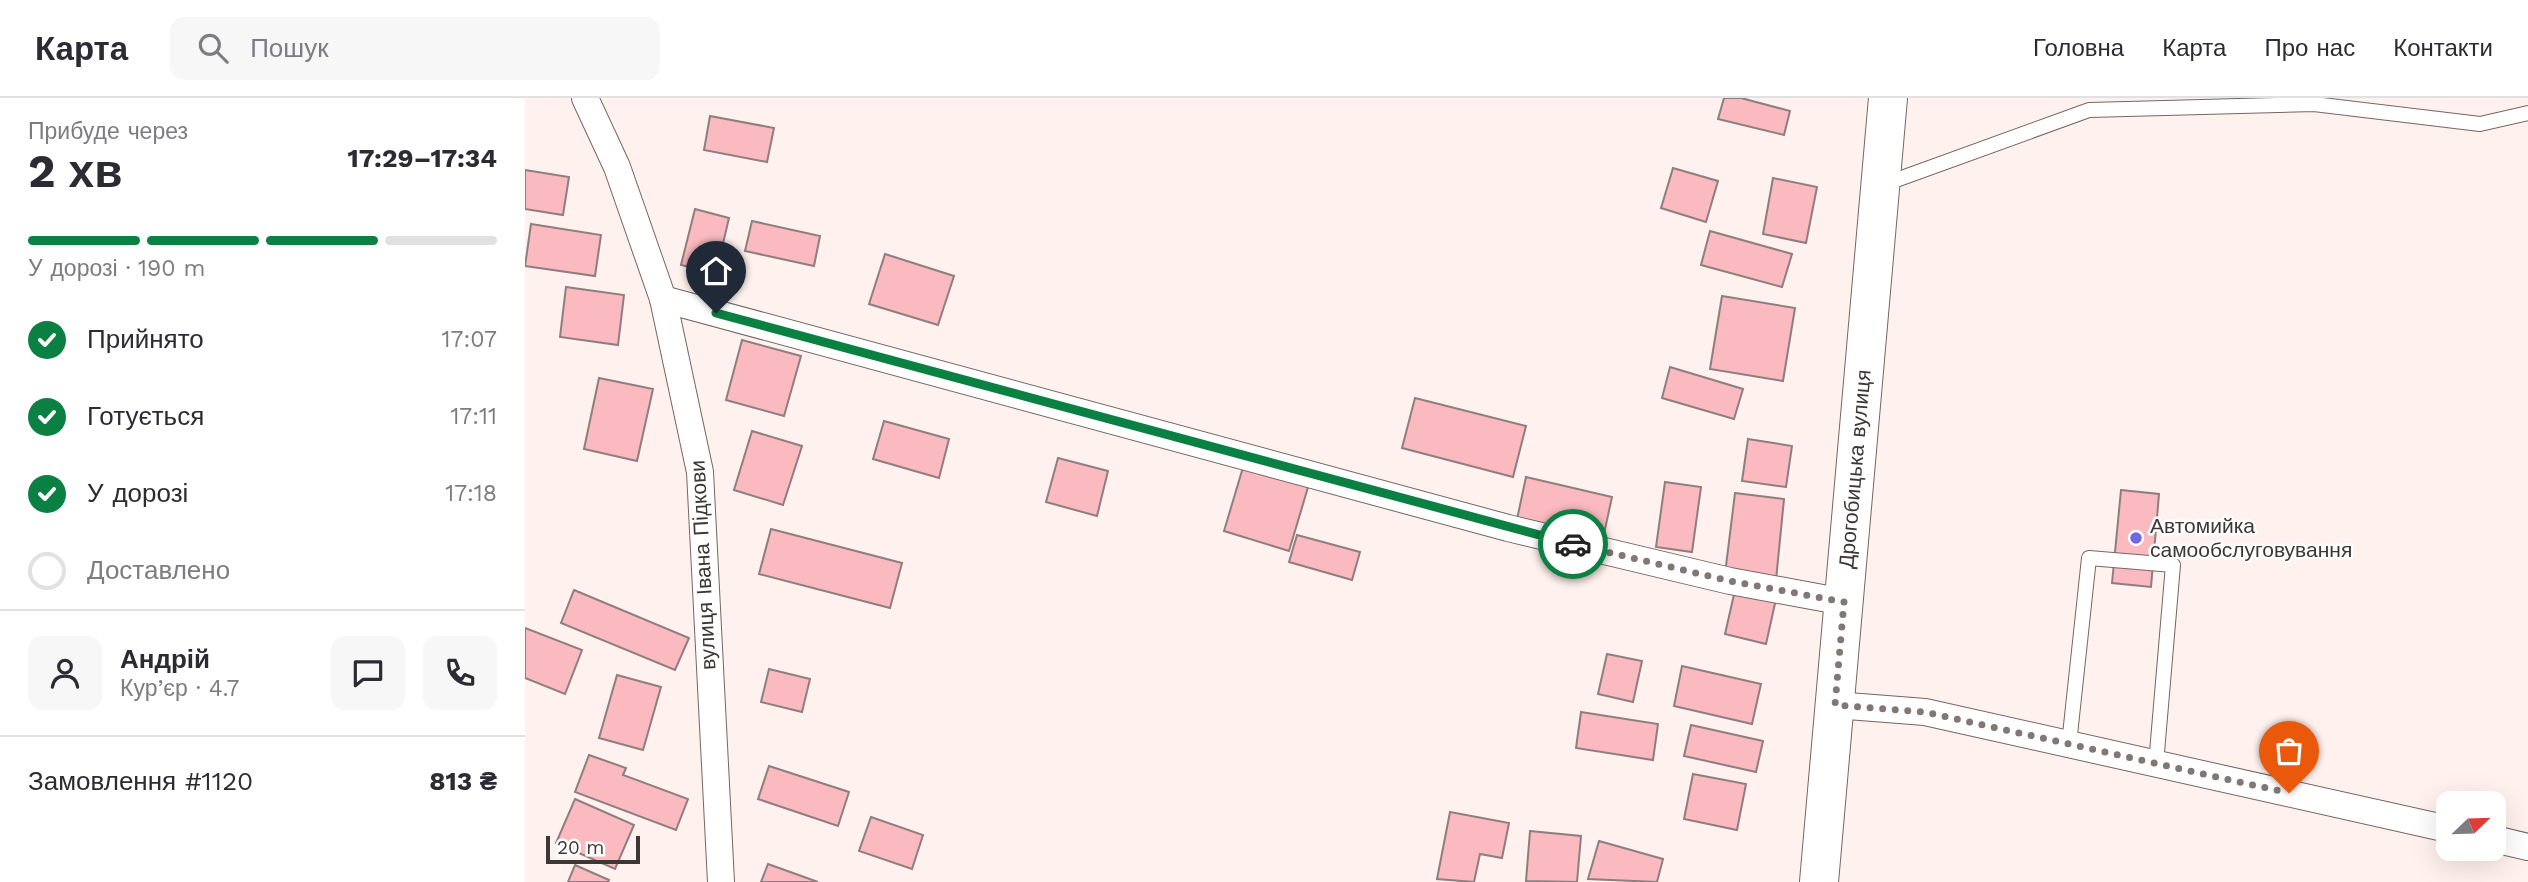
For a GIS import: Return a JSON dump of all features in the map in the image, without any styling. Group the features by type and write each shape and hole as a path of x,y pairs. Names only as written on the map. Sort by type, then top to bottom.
{"main road":[{"name":"Дрогобицька вулиця","path":"1819,882 1888,98"}],"street":[{"name":"вулиця Івана Підкови","path":"585,98 617,167 663,299 700,472 721,882"},
{"path":"663,299 1508,528 1730,581 1844,602"},
{"path":"1835,705 1925,712 2436,826"},
{"path":"2506,842 2528,847"}],"lane":[{"path":"1880,186 2089,110 2314,104 2480,124 2528,113"},
{"path":"2069,744 2088,558 2173,565 2156,764"}],"building":[{"path":"1724,98 1741,98 1790,111 1784,135 1718,119"},
{"path":"710,116 774,128 767,162 704,150"},
{"path":"1673,168 1718,181 1706,222 1661,208"},
{"path":"525,170 569,177 563,215 525,209"},
{"path":"1773,178 1817,187 1806,243 1763,234"},
{"path":"695,209 729,218 716,273 681,265"},
{"path":"752,221 820,236 814,266 745,251"},
{"path":"531,224 601,235 595,276 525,266"},
{"path":"1710,231 1792,254 1782,287 1701,265"},
{"path":"885,254 954,276 938,325 869,304"},
{"path":"566,287 624,295 618,345 560,337"},
{"path":"1722,296 1795,308 1783,381 1710,369"},
{"path":"742,340 801,356 784,416 726,400"},
{"path":"1670,367 1743,389 1734,419 1662,398"},
{"path":"599,378 653,389 637,461 584,449"},
{"path":"1415,398 1526,426 1513,477 1402,448"},
{"path":"884,421 949,439 939,478 873,459"},
{"path":"752,431 802,446 783,505 734,490"},
{"path":"1748,439 1792,446 1786,487 1742,481"},
{"path":"1058,458 1108,471 1097,516 1046,502"},
{"path":"1244,464 1309,484 1289,551 1224,531"},
{"path":"1526,477 1612,497 1602,543 1516,524"},
{"path":"1665,482 1701,487 1692,552 1656,547"},
{"name":"Автомийка самообслуговування","path":"2121,490 2159,494 2151,587 2112,583"},
{"path":"1735,493 1784,499 1776,580 1725,574"},
{"path":"771,529 902,563 890,608 759,574"},
{"path":"1297,535 1360,552 1352,580 1289,562"},
{"path":"574,590 689,638 675,670 561,623"},
{"path":"1735,590 1776,599 1766,644 1725,634"},
{"path":"525,628 582,650 565,694 525,678"},
{"path":"1607,654 1642,661 1633,702 1598,694"},
{"path":"1682,666 1761,684 1752,724 1674,706"},
{"path":"769,669 810,679 802,712 761,702"},
{"path":"617,675 661,687 643,750 599,738"},
{"path":"1581,712 1658,724 1653,760 1576,748"},
{"path":"1691,725 1763,741 1756,772 1684,756"},
{"path":"589,755 626,768 623,775 688,799 676,830 575,792"},
{"path":"769,766 849,792 838,826 758,799"},
{"path":"1693,774 1746,784 1737,830 1684,819"},
{"path":"575,799 634,825 615,869 556,843"},
{"path":"1450,812 1509,823 1502,858 1480,854 1474,882 1437,879"},
{"path":"871,817 923,835 912,869 859,851"},
{"path":"1530,831 1581,836 1577,882 1526,881"},
{"path":"1599,841 1663,859 1657,882 1588,879"},
{"path":"768,864 818,882 761,882"},
{"path":"575,865 609,880 568,882"}],"way so far":[{"path":"1573,544 1730,581 1844,602 1835,705 1925,712 2289,793"}],"place":[{"name":"Автомийка самообслуговування","path":"2136,538"}],"route":[{"path":"716,313 1573,544"}]}
